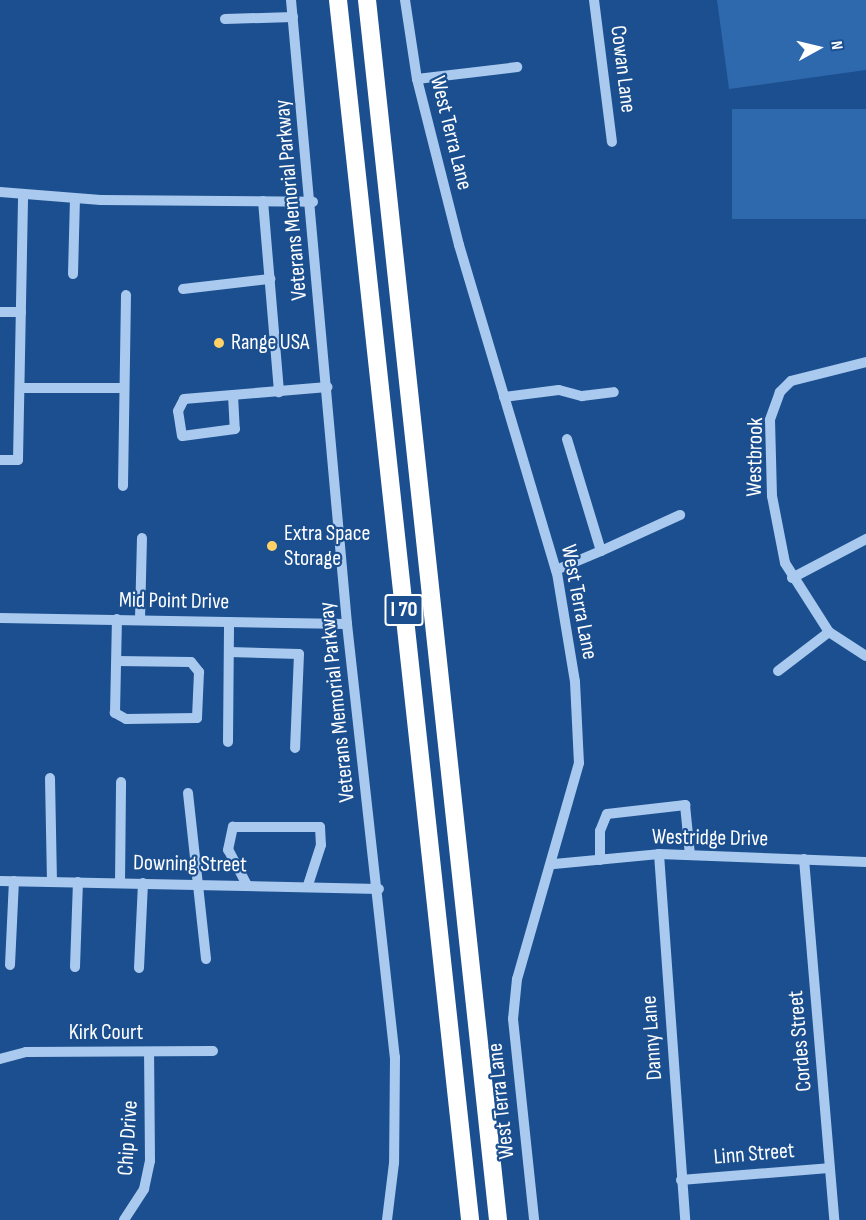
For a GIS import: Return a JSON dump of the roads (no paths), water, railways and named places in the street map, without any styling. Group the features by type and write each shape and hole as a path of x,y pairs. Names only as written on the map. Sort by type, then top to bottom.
{"highway":[{"name":"I 70","path":"338,0 470,1220"},
{"name":"I 70","path":"367,0 498,1220"}],"street":[{"name":"Veterans Memorial Parkway","path":"291,0 313,202 347,624 379,889 397,1105 387,1220"},
{"name":"West Terra Lane","path":"405,0 417,79 504,397 556,570 575,682 579,763 554,864 517,979 513,1019 534,1220"},
{"name":"Cowan Lane","path":"594,0 612,142"},
{"path":"225,19 293,17"},
{"path":"417,79 518,67"},
{"path":"0,192 23,196 75,199 313,202"},
{"path":"0,460 18,460 23,196"},
{"path":"73,274 75,199"},
{"path":"263,201 279,392"},
{"path":"183,289 270,279"},
{"path":"123,486 126,295"},
{"path":"0,312 21,312"},
{"name":"Westbrook","path":"830,632 792,578 777,535 770,420 780,392 791,381 866,362"},
{"path":"233,395 235,429 182,436 178,411 184,399 328,387"},
{"path":"20,388 124,388"},
{"path":"504,397 559,390 582,396 614,392"},
{"path":"567,439 601,551"},
{"path":"556,570 680,515"},
{"path":"140,619 142,538"},
{"path":"792,578 866,539"},
{"name":"Mid Point Drive","path":"0,618 347,624"},
{"path":"117,619 115,713 126,719 197,718 199,672 191,662 117,661"},
{"path":"228,742 229,622"},
{"path":"778,671 830,632 866,656"},
{"path":"229,652 299,654 295,747"},
{"path":"50,778 52,881"},
{"path":"120,883 121,782"},
{"path":"188,793 206,959"},
{"path":"600,860 600,831 607,814 684,805 690,855"},
{"path":"247,885 228,850 229,832 233,827 320,827 321,845 308,885"},
{"name":"Westridge Drive","path":"554,864 659,854 866,862"},
{"name":"Danny Lane","path":"659,854 685,1220"},
{"name":"Cordes Street","path":"804,859 834,1220"},
{"name":"Downing Street","path":"0,880 308,885 379,889"},
{"path":"10,966 14,880"},
{"path":"75,967 78,882"},
{"path":"139,969 143,883"},
{"name":"Kirk Court","path":"0,1059 26,1052 213,1051"},
{"name":"Chip Drive","path":"124,1220 144,1189 150,1161 149,1053"},
{"name":"Linn Street","path":"681,1180 830,1168"}],"place":[{"name":"Range USA","path":"219,343"},
{"name":"Extra Space Storage","path":"272,546"}]}
